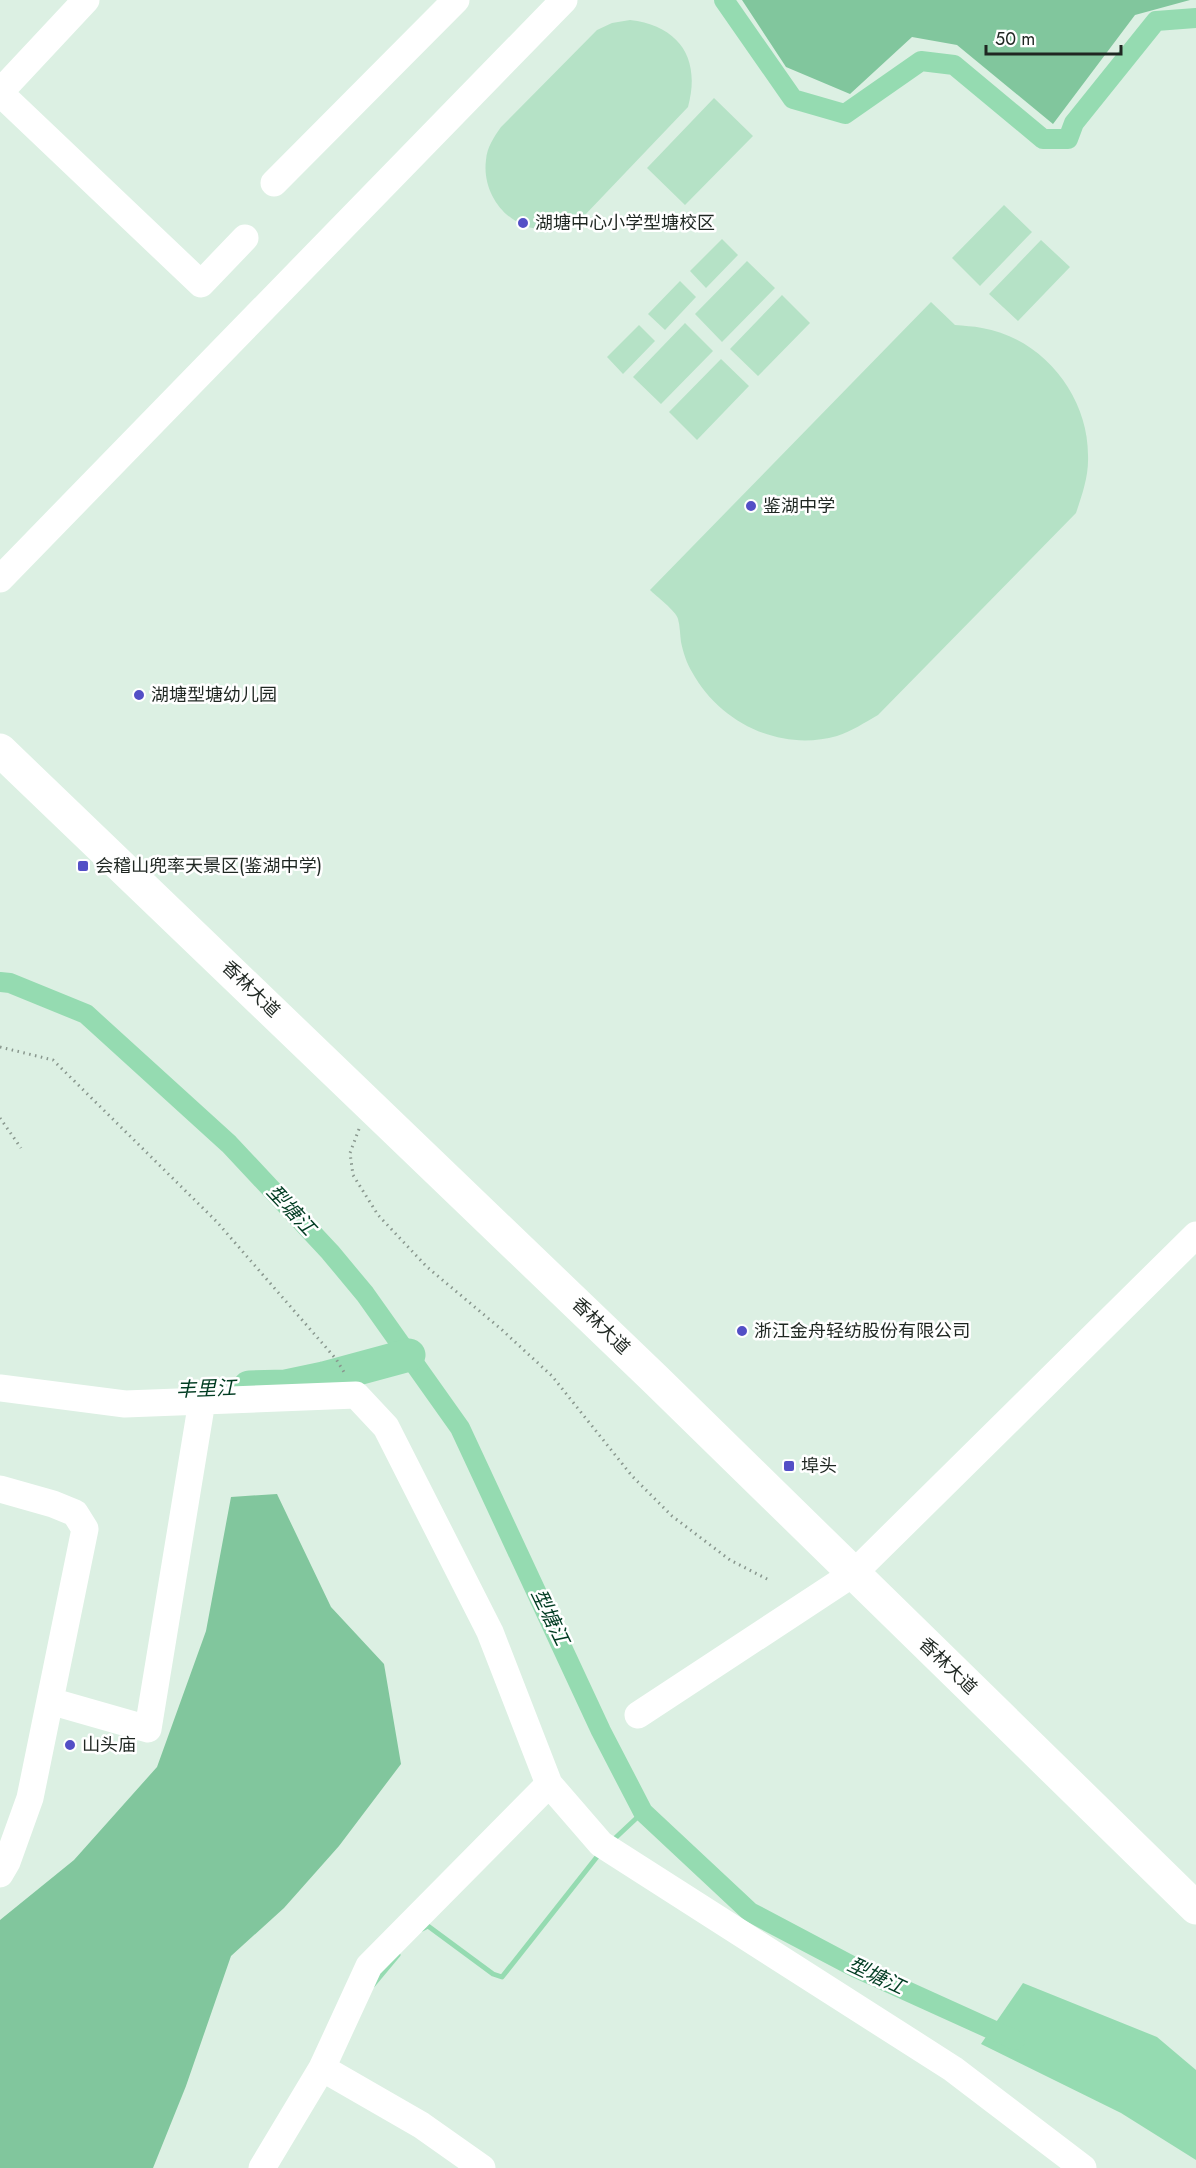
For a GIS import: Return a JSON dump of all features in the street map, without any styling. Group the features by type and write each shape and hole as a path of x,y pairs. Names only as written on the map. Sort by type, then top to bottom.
{"main road":[{"name":"香林大道","path":"0,750 369,1102 1196,1908"}],"street":[{"path":"86,0 0,92 201,284 245,238"},
{"path":"274,183 456,0"},
{"path":"0,579 564,0"},
{"path":"638,1715 854,1573 1196,1235"},
{"path":"0,1388 125,1404 356,1395 386,1427 490,1632 549,1784 604,1847 952,2069 1083,2168"},
{"path":"50,1701 148,1729 202,1401"},
{"path":"0,1489 54,1504 75,1513 85,1529 30,1798 7,1862 0,1874"},
{"path":"262,2168 329,2072 369,1966 549,1784"},
{"path":"329,2072 421,2126 482,2168"}],"path":[{"path":"0,1047 52,1060 218,1222 336,1359"},
{"path":"369,1102 350,1153 353,1175 378,1215 427,1267 501,1329 552,1376 632,1476 672,1516 730,1560 769,1580"},
{"path":"0,1118 21,1148"}],"shaded area":[{"path":"742,0 1190,0 1135,15 1053,124 957,45 912,37 850,94 786,67"},
{"path":"630,20 662,29 683,48 689,60 691,74 688,107 584,216 566,226 554,229 539,229 514,220 503,211 489,188 486,160 493,138 501,127 597,30 612,23"},
{"path":"714,98 753,136 685,205 647,168"},
{"path":"1004,205 1032,232 980,286 952,258"},
{"path":"722,239 738,255 706,288 690,271"},
{"path":"1041,240 1070,267 1018,321 989,294"},
{"path":"747,261 775,288 722,342 695,314"},
{"path":"680,281 696,297 665,330 648,314"},
{"path":"782,295 810,323 758,376 730,349"},
{"path":"931,302 955,325 979,327 1004,334 1024,344 1042,357 1070,391 1080,411 1086,433 1088,455 1086,478 1076,513 878,715 842,734 816,740 794,740 754,729 735,719 718,706 704,690 685,658 678,619 670,608 650,590"},
{"path":"685,323 713,351 661,404 633,377"},
{"path":"639,325 655,341 623,374 607,357"},
{"path":"721,359 749,386 697,440 669,412"},
{"path":"277,1494 331,1607 384,1664 401,1764 339,1846 284,1908 231,1956 186,2086 153,2168 0,2168 0,1920 74,1860 157,1767 206,1631 231,1497"},
{"path":"1023,1983 1157,2037 1196,2070 1196,2160 1121,2113 981,2044"}],"waterway":[{"path":"724,0 793,99 845,114 921,61 954,65 1043,139 1068,139 1074,123 1156,21 1196,18"},
{"name":"型塘江","path":"0,982 10,983 86,1014 229,1144 330,1252 365,1294 460,1428 601,1731 643,1812 750,1912 856,1968 1015,2040"},
{"name":"丰里江","path":"249,1387 286,1386 409,1355"},
{"path":"611,1842 643,1812"},
{"path":"422,1929 428,1926 493,1974 502,1977 600,1853"},
{"path":"373,1985 398,1955"}],"place":[{"name":"湖塘中心小学型塘校区","path":"523,223"},
{"name":"鉴湖中学","path":"751,506"},
{"name":"湖塘型塘幼儿园","path":"139,695"},
{"name":"会稽山兜率天景区(鉴湖中学)","path":"83,866"},
{"name":"浙江金舟轻纺股份有限公司","path":"742,1331"},
{"name":"埠头","path":"789,1466"},
{"name":"山头庙","path":"70,1745"}]}
